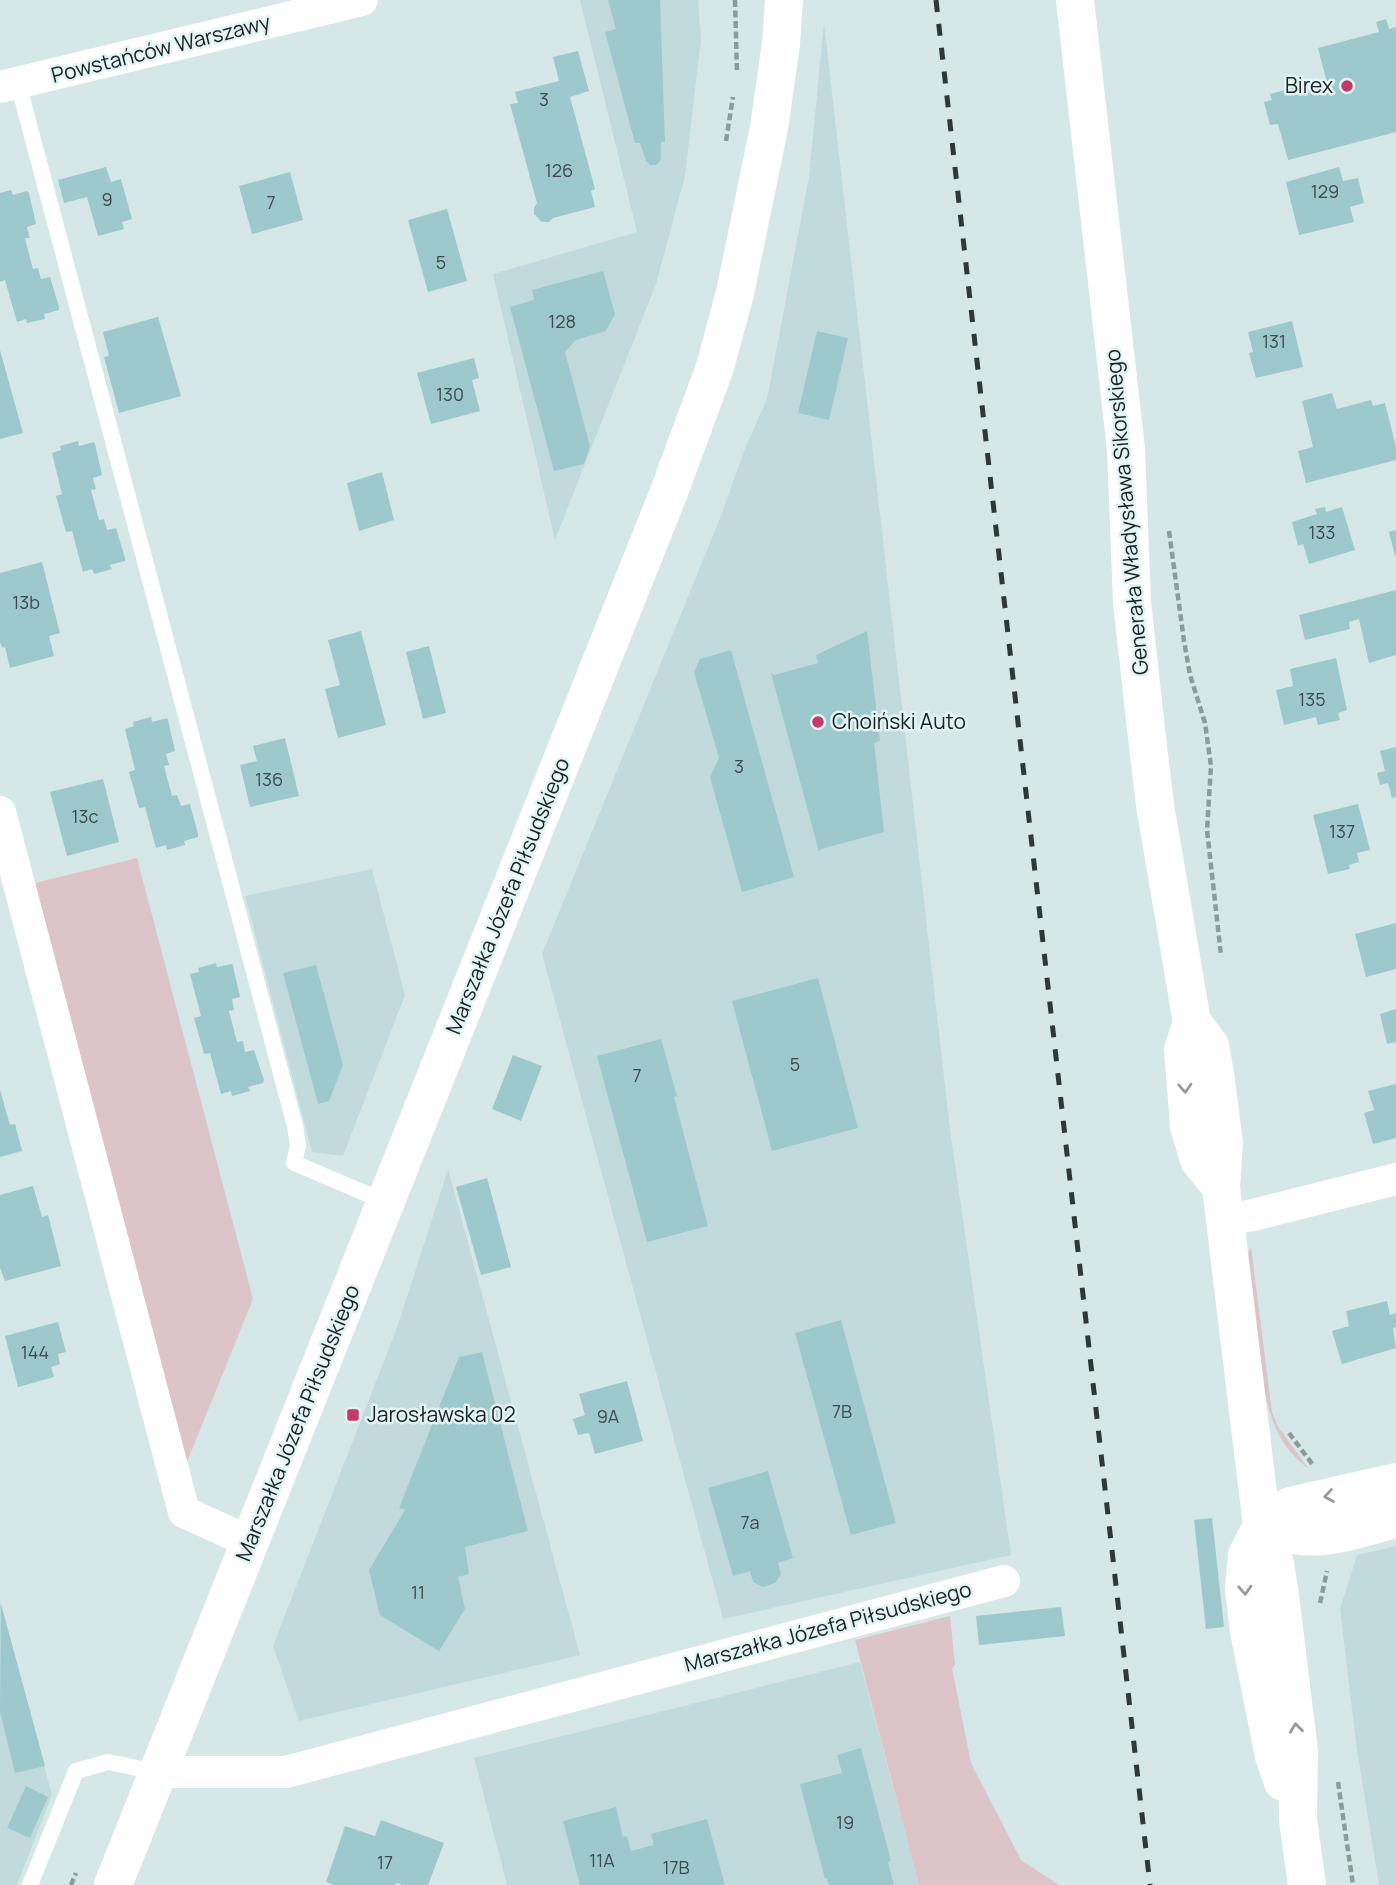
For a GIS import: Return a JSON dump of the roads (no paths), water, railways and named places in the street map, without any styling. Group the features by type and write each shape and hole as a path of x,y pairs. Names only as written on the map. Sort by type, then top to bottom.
{"main road":[{"name":"Marszałka Józefa Piłsudskiego","path":"113,1885 664,505 715,367 735,293 769,128 781,44 783,0"},
{"name":"Generała Władysława Sikorskiego","path":"1075,0 1126,449 1132,602 1151,767 1192,1022 1210,1046 1215,1074 1224,1143 1223,1204 1262,1526 1275,1564 1297,1738 1298,1821 1307,1885"},
{"path":"1262,1526 1303,1501 1396,1482"},
{"path":"1262,1526 1282,1534 1313,1538 1396,1519"}],"street":[{"name":"Powstańców Warszawy","path":"9,85 362,0"},
{"path":"0,812 184,1512 250,1542"},
{"path":"1223,1204 1253,1215 1396,1179"},
{"name":"Marszałka Józefa Piłsudskiego","path":"160,1772 286,1772 1004,1581"}],"lane":[{"path":"9,85 295,1126 298,1146 294,1163 386,1202"},
{"path":"30,1885 76,1771 108,1762 160,1772"}],"railway":[{"path":"936,0 1150,1885"}],"place":[{"name":"Birex","path":"1347,86"},
{"name":"Choiński Auto","path":"818,722"},
{"name":"Jarosławska 02","path":"353,1415"}]}
